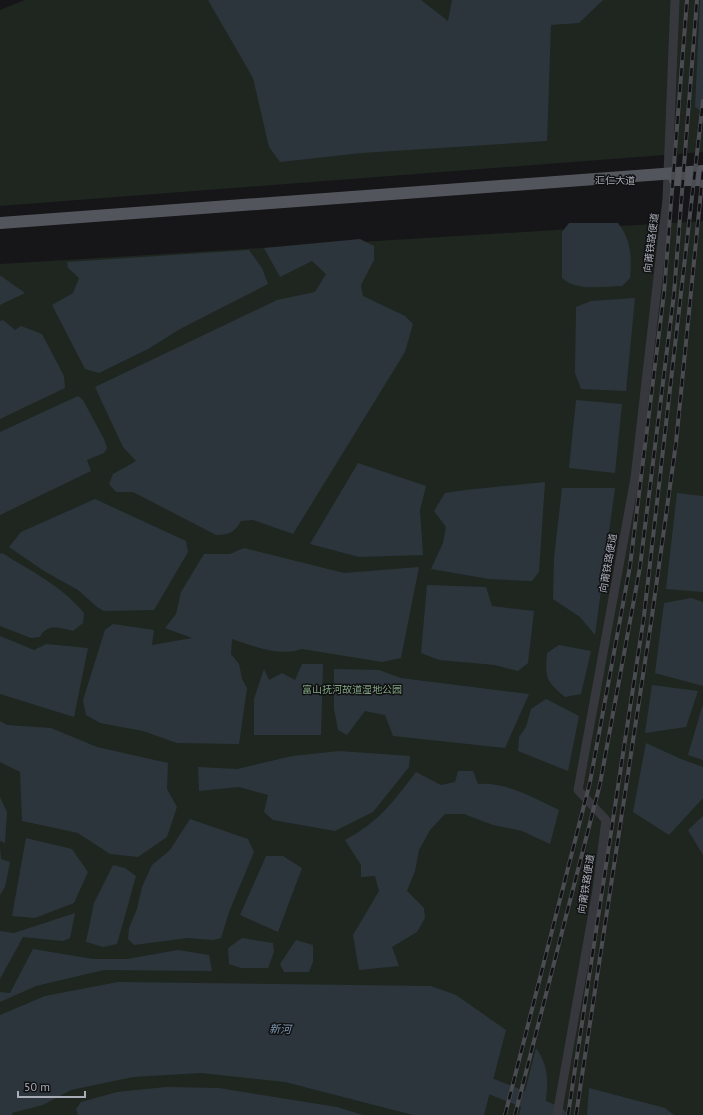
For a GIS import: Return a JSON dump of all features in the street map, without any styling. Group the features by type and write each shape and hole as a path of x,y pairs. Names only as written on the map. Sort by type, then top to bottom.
{"main road":[{"name":"汇仁大道","path":"668,177 703,171"},
{"name":"汇仁大道","path":"0,223 590,180 668,177 703,180"}],"lane":[{"name":"向莆铁路便道","path":"557,1115 597,890 606,820 578,790 634,478 668,177 675,0"}],"green space":[{"path":"25,0 703,0 703,152 0,206 0,10"},
{"name":"富山抚河故道湿地公园","path":"703,221 703,1115 0,1115 0,264"}],"water":[{"path":"208,0 421,0 448,21 452,0 603,0 579,23 551,25 547,141 362,153 280,162 269,147 253,78"},
{"path":"700,0 703,0 703,112 695,107"},
{"path":"569,223 618,223 626,236 631,256 630,278 622,286 583,287 568,282 562,278 562,232"},
{"path":"360,239 374,246 374,260 361,285 363,296 405,316 413,324 405,352 293,534 253,520 241,521 231,532 216,535 133,492 116,492 109,484 113,474 136,461 123,447 95,387 277,300 315,292 326,274 312,261 280,277 264,248"},
{"path":"249,250 262,268 268,284 180,329 148,349 99,373 85,369 52,305 73,293 79,278 68,268 67,262"},
{"path":"1,276 25,293 0,305"},
{"path":"635,298 626,391 581,389 575,373 576,307 591,301"},
{"path":"3,320 15,330 21,326 42,334 64,376 65,388 0,419 0,321"},
{"path":"78,396 83,400 104,439 107,448 104,453 87,460 91,471 0,515 0,432"},
{"path":"576,400 622,404 615,473 569,468"},
{"path":"358,463 426,486 420,510 423,555 359,557 310,544"},
{"path":"545,482 539,572 532,581 489,579 431,569 443,543 446,527 434,511 445,493"},
{"path":"562,488 615,488 595,635 580,617 553,599 554,558"},
{"path":"677,493 703,496 703,592 666,589"},
{"path":"95,499 186,541 188,552 154,610 104,611 97,607 78,590 44,571 9,547 21,532"},
{"path":"244,548 344,573 419,567 401,658 382,662 302,649 284,652 267,650 232,639 231,654 239,664 242,679 247,688 239,744 177,743 143,731 100,723 86,715 83,700 105,630 113,624 154,630 152,645 192,638 165,628 176,614 181,592 204,554 230,554"},
{"path":"2,553 46,580 66,595 84,613 83,623 73,631 50,628 40,637 31,638 0,626 0,554"},
{"path":"427,585 486,587 492,606 534,611 528,663 518,671 495,665 439,660 421,653"},
{"path":"691,598 703,602 703,686 655,673 664,603"},
{"path":"0,636 34,650 46,644 88,648 74,717 0,694"},
{"path":"559,645 591,651 581,694 565,697 550,683 546,668 547,653"},
{"path":"302,664 323,664 321,735 254,735 254,699 264,669 269,680 282,673 295,680"},
{"path":"334,669 379,670 401,678 529,694 505,748 393,736 385,715 365,711 347,735 338,730 334,709"},
{"path":"652,685 698,691 686,727 645,733"},
{"path":"546,699 579,716 568,771 518,751 519,737 526,727 531,709"},
{"path":"703,704 703,760 688,755"},
{"path":"0,721 7,725 51,728 97,747 168,763 167,789 177,807 167,837 138,857 110,854 78,833 22,821 20,772 0,762"},
{"path":"646,743 703,767 703,798 669,835 633,812"},
{"path":"339,751 410,756 409,767 373,812 335,831 273,820 264,812 268,795 239,787 199,791 198,767 237,769 292,756"},
{"path":"458,771 473,771 478,784 489,784 510,788 559,810 550,844 522,831 493,825 464,814 445,814 430,830 419,850 415,871 407,891 424,908 425,918 417,932 392,947 399,966 359,970 353,935 379,891 375,876 361,877 361,865 345,840 377,818 416,772 441,785 455,782"},
{"path":"0,797 7,812 5,843 0,841"},
{"path":"703,816 703,855 688,830"},
{"path":"190,819 248,839 254,852 229,912 221,938 213,940 188,938 134,945 128,939 129,928 137,909 142,887 152,865 170,850"},
{"path":"26,838 72,849 88,872 74,903 35,918 12,916"},
{"path":"0,846 1,859 10,862 5,887 0,895"},
{"path":"266,856 283,856 302,868 278,932 240,915"},
{"path":"113,865 125,868 136,876 117,944 103,947 86,942 94,903"},
{"path":"75,913 70,938 63,941 23,937 0,979 0,931 14,933"},
{"path":"242,938 273,943 274,952 268,968 241,968 229,964 228,948"},
{"path":"296,940 313,945 313,962 309,972 284,972 280,964"},
{"path":"33,949 93,959 127,959 178,950 209,955 212,971 104,970 36,986 0,1002 0,992 10,993"},
{"path":"118,982 431,986 456,995 506,1030 484,1115 413,1115 285,1082 201,1073 133,1077 71,1090 43,1105 12,1113 12,1115 0,1115 0,1015 45,996"},
{"path":"536,1048 541,1056 547,1080 544,1115 519,1115"},
{"path":"166,1087 219,1088 337,1107 363,1115 78,1115 76,1109 81,1102 117,1092"},
{"path":"589,1088 665,1108 674,1115 587,1115"}],"waterway":[{"name":"新河","path":"472,1079 558,1115"}],"railway":[{"path":"505,1115 590,782 630,566 664,293 687,0"},
{"path":"515,1115 600,784 640,567 674,294 697,0"},
{"path":"568,1115 644,616 703,101"},
{"path":"576,1115 652,616 676,443 703,171"}]}
